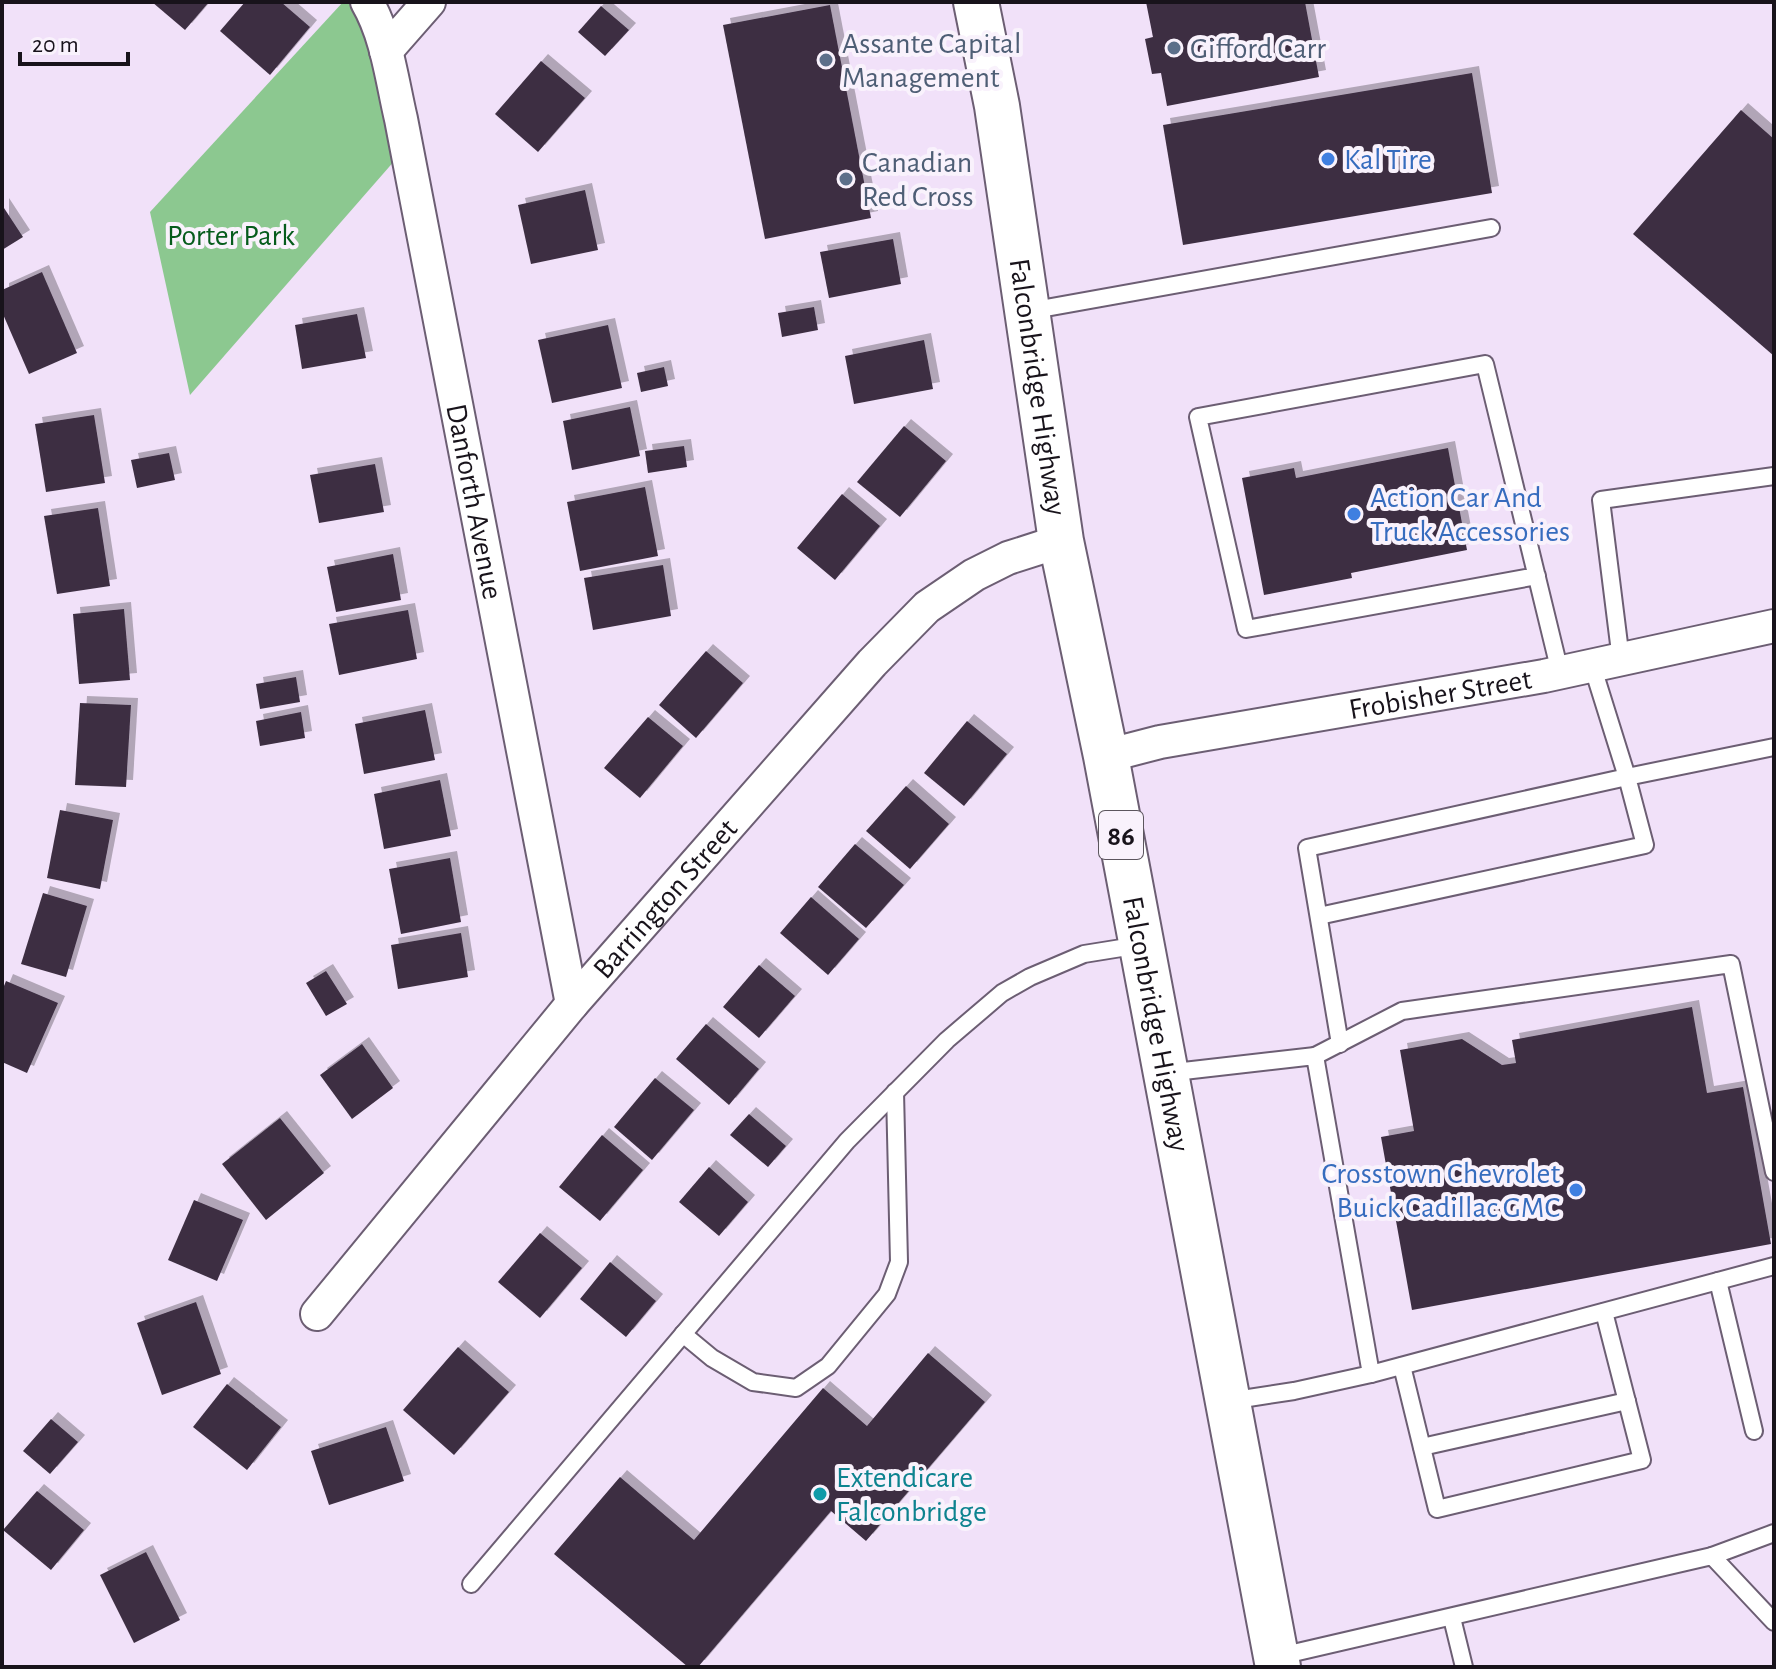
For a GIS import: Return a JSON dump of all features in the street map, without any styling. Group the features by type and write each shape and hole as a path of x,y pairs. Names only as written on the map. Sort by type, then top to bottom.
{"main road":[{"name":"Falconbridge Highway","path":"976,2 997,106 1061,541 1106,756 1277,1662"}],"street":[{"name":"Danforth Avenue","path":"367,2 386,51 407,150 572,1004"},
{"path":"386,51 429,2"},
{"name":"Barrington Street","path":"317,1314 572,1004 862,675 927,607 974,575 1008,558 1061,541"},
{"name":"Frobisher Street","path":"1106,756 1160,742 1560,672 1774,626"}],"lane":[{"path":"1027,311 1491,228"},
{"path":"1537,576 1246,629 1198,417 1485,364 1537,576 1560,672"},
{"path":"1319,916 1645,845 1627,777 1606,662 1601,500 1774,476"},
{"path":"1340,1044 1307,848 1774,747"},
{"path":"471,1584 847,1141 947,1040 1002,993 1030,977 1084,954 1142,944"},
{"path":"1166,1073 1315,1056 1402,1011 1731,964 1774,1172"},
{"path":"1315,1056 1371,1374"},
{"path":"683,1334 712,1358 753,1382 796,1388 828,1366 887,1294 899,1262 895,1092"},
{"path":"1228,1401 1294,1391 1371,1374 1774,1266"},
{"path":"1718,1281 1754,1431"},
{"path":"1402,1366 1437,1509 1642,1460 1604,1312"},
{"path":"1422,1447 1627,1401"},
{"path":"1277,1662 1712,1556 1774,1533"},
{"path":"1712,1556 1774,1622"},
{"path":"1452,1618 1464,1667"}],"green space":[{"name":"Porter Park","path":"343,2 362,2 403,151 190,395 150,212"}],"building":[{"path":"152,2 209,2 185,30"},
{"path":"245,2 281,2 310,27 270,75 220,31"},
{"path":"1146,2 1305,2 1319,77 1167,106 1161,73 1152,74 1145,39 1153,37"},
{"path":"830,5 871,218 765,239 723,25"},
{"path":"601,6 629,30 605,56 578,32"},
{"path":"541,61 585,98 538,152 495,114"},
{"name":"Kal Tire","path":"1472,73 1492,193 1183,245 1163,125"},
{"path":"1741,110 1774,139 1774,356 1633,234"},
{"path":"585,190 598,250 531,264 518,205"},
{"path":"2,205 23,237 2,250"},
{"path":"893,239 901,284 829,298 820,252"},
{"path":"42,272 77,353 29,374 2,312 2,290"},
{"path":"814,307 818,330 782,337 778,313"},
{"path":"357,314 366,358 302,369 295,325"},
{"path":"608,325 622,388 552,403 538,340"},
{"path":"924,340 933,389 854,404 845,356"},
{"path":"664,367 668,386 641,392 637,373"},
{"path":"630,407 640,456 572,470 563,421"},
{"path":"94,415 105,483 46,492 35,424"},
{"path":"904,426 946,461 900,517 857,482"},
{"path":"684,446 687,467 648,473 645,451"},
{"name":"Action Car And Truck Accessories","path":"1448,448 1467,550 1351,573 1352,578 1264,595 1242,478 1294,468 1296,478"},
{"path":"169,453 175,480 137,488 131,460"},
{"path":"375,464 384,512 319,523 310,475"},
{"path":"645,487 658,556 580,571 567,502"},
{"path":"842,494 880,526 835,580 797,548"},
{"path":"98,508 110,586 57,594 44,516"},
{"path":"393,554 401,600 336,612 327,567"},
{"path":"663,565 671,616 593,630 584,578"},
{"path":"124,609 130,680 79,684 73,614"},
{"path":"408,610 417,659 339,675 329,624"},
{"path":"706,651 743,683 696,738 659,705"},
{"path":"296,677 300,702 260,709 256,684"},
{"path":"80,703 131,705 126,787 75,785"},
{"path":"425,710 435,760 364,774 355,724"},
{"path":"301,712 305,738 260,746 256,721"},
{"path":"648,717 683,746 640,798 604,768"},
{"path":"967,721 1007,754 964,806 924,773"},
{"path":"440,780 451,836 384,849 374,794"},
{"path":"906,786 949,824 910,869 866,831"},
{"path":"60,810 113,820 100,889 47,878"},
{"path":"855,844 904,885 866,928 818,887"},
{"path":"450,858 461,922 401,934 389,869"},
{"path":"43,893 87,906 66,977 21,964"},
{"path":"811,897 859,939 828,975 780,933"},
{"path":"461,933 468,977 398,989 391,945"},
{"path":"759,965 795,996 759,1038 723,1007"},
{"path":"326,971 347,1004 326,1016 306,983"},
{"path":"6,981 58,1003 27,1073 2,1062 2,991"},
{"name":"Crosstown Chevrolet Buick Cadillac GMC","path":"1692,1007 1707,1093 1743,1087 1771,1244 1412,1310 1381,1137 1414,1131 1400,1050 1462,1039 1502,1065 1516,1063 1512,1040"},
{"path":"706,1024 759,1069 729,1105 676,1059"},
{"path":"362,1044 393,1088 352,1119 320,1075"},
{"path":"655,1078 694,1110 652,1160 614,1127"},
{"path":"749,1114 786,1146 768,1167 730,1135"},
{"path":"280,1118 324,1173 266,1220 222,1164"},
{"path":"602,1135 643,1170 600,1221 559,1187"},
{"path":"709,1167 748,1202 719,1236 679,1202"},
{"path":"194,1200 243,1220 217,1281 168,1260"},
{"path":"540,1233 582,1268 540,1318 498,1282"},
{"path":"610,1262 656,1301 626,1337 580,1299"},
{"path":"196,1302 221,1374 162,1395 137,1323"},
{"path":"458,1347 509,1392 454,1455 403,1410"},
{"name":"Extendicare Falconbridge","path":"928,1353 985,1402 866,1541 831,1511 698,1667 688,1667 554,1554 620,1477 694,1540 823,1388 867,1426"},
{"path":"227,1384 281,1427 247,1470 193,1427"},
{"path":"51,1419 78,1442 50,1474 23,1451"},
{"path":"386,1427 404,1481 329,1505 311,1451"},
{"path":"37,1491 84,1530 51,1570 3,1530"},
{"path":"146,1552 180,1620 134,1643 100,1575"}],"place":[{"name":"Gifford Carr","path":"1174,48"},
{"name":"Assante Capital Management","path":"826,60"},
{"name":"Kal Tire","path":"1328,159"},
{"name":"Canadian Red Cross","path":"846,179"},
{"name":"Action Car And Truck Accessories","path":"1354,514"},
{"name":"Crosstown Chevrolet Buick Cadillac GMC","path":"1576,1190"},
{"name":"Extendicare Falconbridge","path":"820,1494"}]}
